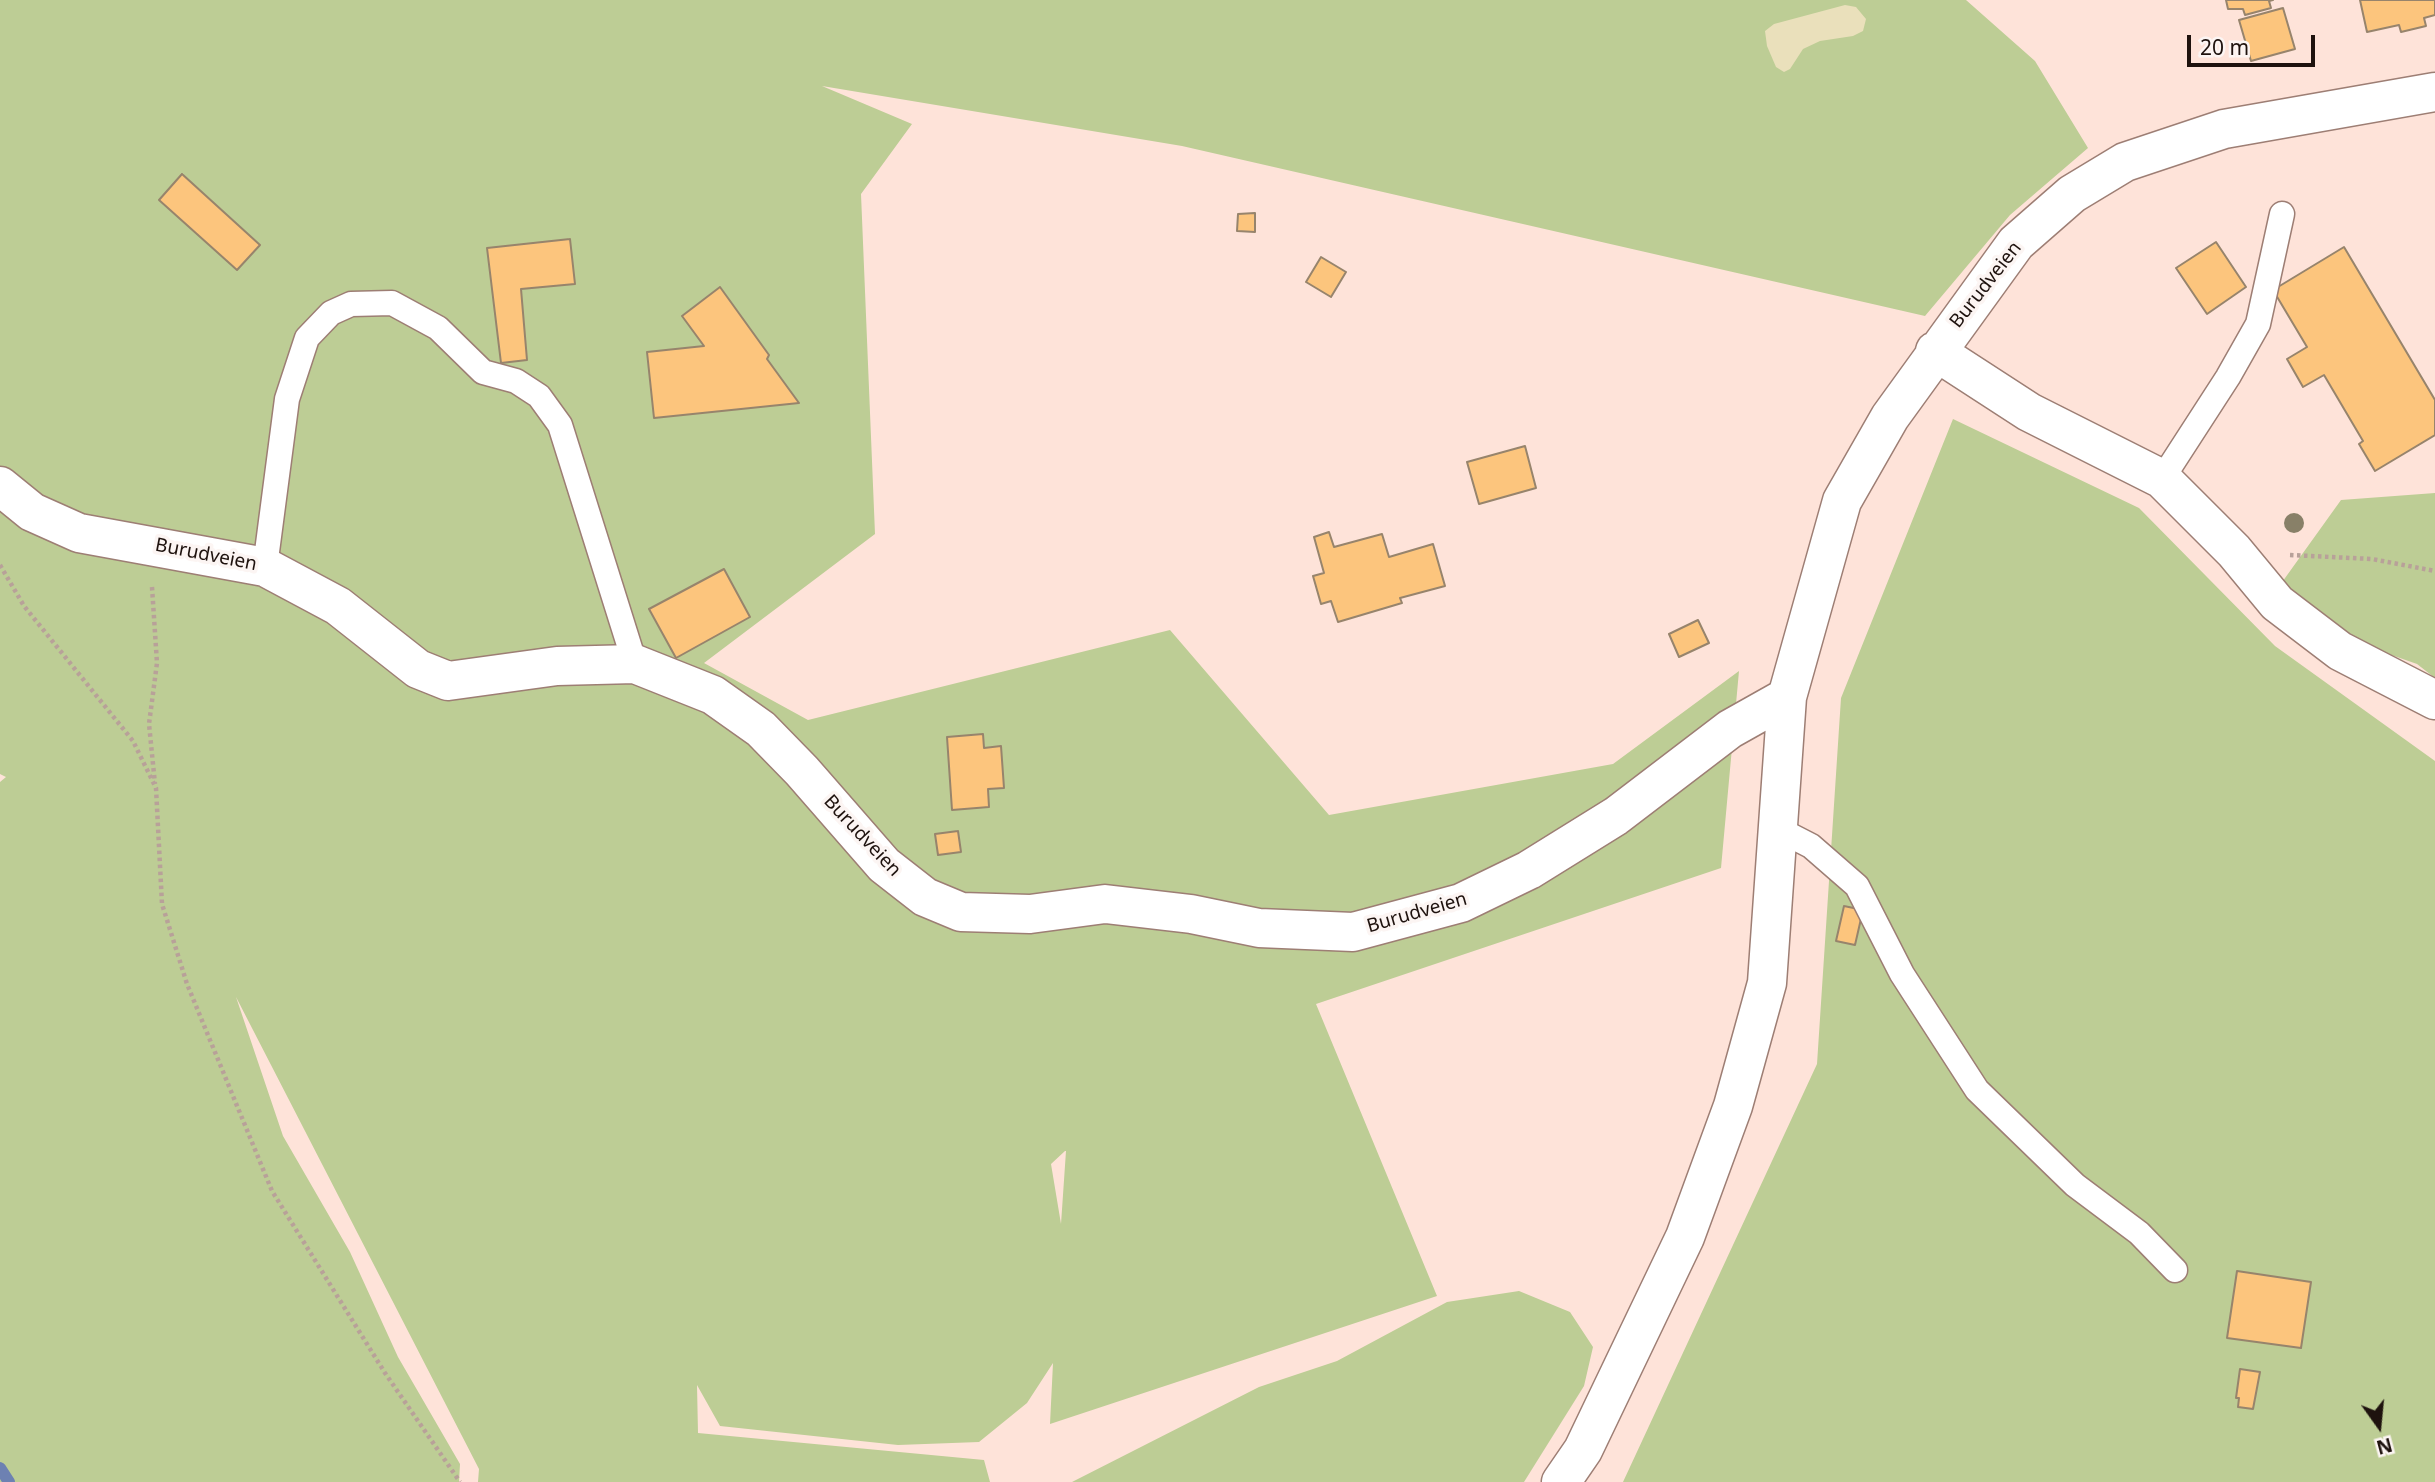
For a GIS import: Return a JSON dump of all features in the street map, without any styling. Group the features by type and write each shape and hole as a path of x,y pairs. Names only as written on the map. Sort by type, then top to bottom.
{"street":[{"name":"Burudveien","path":"1561,1482 1583,1450 1685,1237 1733,1106 1767,983 1787,697 1842,501 1890,416 2016,243 2072,194 2125,162 2224,129 2435,92"},
{"path":"1936,351 2029,412 2161,479 2234,551 2277,603 2340,651 2435,700"},
{"name":"Burudveien","path":"0,486 32,512 79,533 265,567 338,606 418,669 447,681 556,666 635,664 713,695 761,729 802,771 884,865 925,897 961,912 1030,914 1105,904 1191,914 1259,928 1353,932 1461,903 1529,870 1616,816 1730,729 1787,697"}],"lane":[{"path":"2161,479 2228,377 2258,324 2282,214"},
{"path":"265,567 288,399 307,338 331,313 351,304 392,303 438,328 483,372 516,380 539,396 560,425 635,664"},
{"path":"1776,828 1811,846 1857,886 1902,974 1977,1090 2075,1185 2139,1233 2175,1270"}],"path":[{"path":"149,544 157,663 149,724 156,788 162,904 187,984 272,1191 385,1373 460,1482"},
{"path":"2234,551 2372,559 2435,570"},
{"path":"0,565 24,606 133,741 156,788"}],"green space":[{"path":"0,0 1966,0 2035,61 2088,148 2010,215 1925,316 1182,146 822,86 912,124 861,194 875,534 704,663 808,720 1170,630 1329,815 1613,764 1739,671 1721,868 1316,1004 1437,1296 1050,1424 1053,1363 1027,1403 979,1442 898,1445 720,1426 697,1385 698,1433 984,1460 990,1482 478,1482 479,1469 236,997 283,1136 350,1252 398,1357 460,1464 459,1482 0,1482 0,782 6,777 0,774","holes":["1066,1151 1061,1224 1051,1164"]},
{"path":"1953,419 2139,508 2275,646 2435,761 2435,1482 1623,1482 1817,1064 1841,698"},
{"path":"2435,493 2435,678 2417,664 2360,644 2275,592 2341,500"},
{"path":"1519,1291 1570,1312 1593,1347 1584,1386 1524,1482 1072,1482 1259,1387 1337,1361 1447,1302"}],"sand":[{"path":"1845,5 1856,7 1866,19 1863,31 1853,36 1820,41 1803,49 1790,69 1784,72 1776,67 1767,46 1765,31 1774,24"}],"building":[{"path":"2226,0 2273,0 2269,1 2271,8 2245,15 2243,9 2228,9"},
{"path":"2360,0 2435,0 2435,15 2424,18 2426,26 2401,32 2399,25 2367,32"},
{"path":"2283,8 2295,49 2251,61 2239,20"},
{"path":"182,174 260,245 237,270 159,200"},
{"path":"1255,213 1255,232 1237,231 1238,214"},
{"path":"570,239 575,284 521,289 527,360 501,363 487,248"},
{"path":"2216,242 2246,287 2207,314 2176,268"},
{"path":"2344,247 2435,400 2435,435 2375,471 2359,444 2363,441 2324,375 2303,387 2287,359 2307,347 2273,290"},
{"path":"1321,257 1346,272 1331,297 1306,282"},
{"path":"720,287 769,355 767,359 799,403 654,418 647,352 704,346 682,316"},
{"path":"1525,446 1536,488 1479,504 1467,462"},
{"path":"1329,532 1334,547 1382,534 1389,557 1433,544 1445,586 1400,598 1402,603 1338,622 1331,601 1321,604 1313,576 1324,573 1314,537"},
{"path":"724,569 750,617 676,658 649,609"},
{"path":"1698,620 1709,643 1679,657 1669,634"},
{"path":"983,734 984,748 1001,746 1004,788 988,789 989,807 952,810 947,737"},
{"path":"958,831 961,852 938,855 935,834"},
{"path":"1844,906 1863,910 1855,945 1836,941"},
{"path":"2237,1271 2311,1282 2301,1348 2227,1338"},
{"path":"2240,1369 2260,1372 2253,1409 2238,1407 2239,1398 2236,1398"}],"waterway":[{"path":"0,1468 9,1482"}]}
